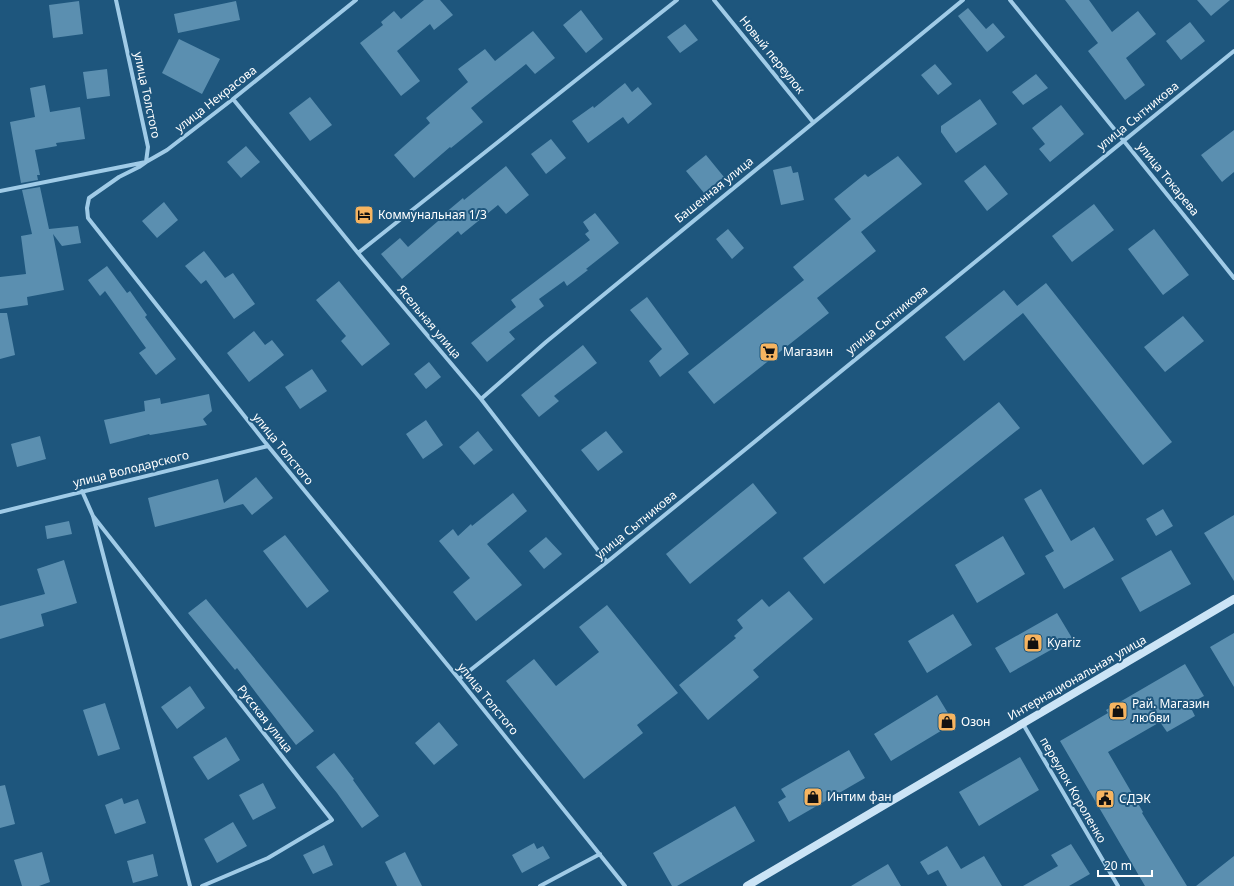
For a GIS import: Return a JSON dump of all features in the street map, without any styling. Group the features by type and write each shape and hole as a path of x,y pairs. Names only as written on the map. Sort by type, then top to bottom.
{"main road":[{"name":"Интернациональная улица","path":"747,886 1234,600"}],"street":[{"name":"улица Толстого","path":"116,0 148,147 146,162 119,177 89,198 87,208 88,218 268,446 459,679 624,886"},
{"name":"улица Некрасова","path":"0,191 146,162 166,150 233,99 356,0"},
{"path":"358,253 677,0"},
{"name":"Новый переулок","path":"714,0 813,122"},
{"name":"Башенная улица","path":"481,399 546,342 963,0"},
{"name":"улица Токарева","path":"1010,0 1139,158 1234,278"},
{"name":"улица Сытникова","path":"459,679 607,562 1234,51"},
{"name":"Ясельная улица","path":"233,99 358,253 481,399 607,562"},
{"name":"улица Володарского","path":"0,512 268,446"},
{"name":"Русская улица","path":"82,491 93,516 190,886"},
{"name":"Русская улица","path":"93,516 332,820 268,858 202,886"},
{"name":"переулок Короленко","path":"1023,724 1118,886"},
{"path":"540,886 600,854"}],"building":[{"path":"424,0 440,0 453,15 434,30 430,24 397,51 420,81 401,96 360,43 383,25 381,22 394,11 401,19"},
{"path":"1065,0 1089,0 1112,32 1138,11 1156,34 1126,58 1145,85 1125,100 1088,51 1098,43"},
{"path":"1197,0 1230,0 1211,16"},
{"path":"79,1 83,34 53,38 49,5"},
{"path":"236,1 240,20 178,33 174,14"},
{"path":"968,8 986,29 993,23 1005,37 987,52 958,16"},
{"path":"581,10 603,39 586,53 563,25"},
{"path":"1190,22 1205,41 1181,60 1166,41"},
{"path":"685,24 698,40 680,53 667,37"},
{"path":"533,31 555,58 535,74 526,64 471,108 483,122 451,148 450,147 414,178 394,155 430,123 426,118 468,82 458,69 485,49 495,61"},
{"path":"179,39 220,59 202,94 162,73"},
{"path":"935,64 952,84 938,95 921,75"},
{"path":"107,69 110,96 87,99 83,72"},
{"path":"1036,74 1048,88 1023,105 1012,92"},
{"path":"625,83 632,92 638,87 652,104 628,124 623,117 588,143 572,121 593,106 594,108"},
{"path":"45,85 50,112 80,107 85,139 56,143 57,146 35,150 40,175 37,175 38,180 21,183 10,122 35,117 30,88"},
{"path":"310,97 332,125 310,141 289,113"},
{"path":"980,99 997,124 956,153 941,132 941,126"},
{"path":"1061,105 1084,134 1050,162 1039,149 1045,144 1032,128"},
{"path":"1234,130 1234,172 1222,182 1201,155"},
{"path":"551,139 566,158 546,174 531,154"},
{"path":"246,146 260,162 241,178 227,162"},
{"path":"706,155 724,177 704,193 686,171"},
{"path":"898,156 922,184 861,232 876,251 817,298 829,313 714,404 688,372 804,280 793,267 851,219 834,199 865,174 868,177"},
{"path":"985,165 1008,194 987,211 964,181"},
{"path":"506,166 529,195 506,214 498,205 461,235 458,231 402,279 381,254 400,238 408,247 463,198 464,200"},
{"path":"791,166 793,173 798,172 804,200 781,205 773,170"},
{"path":"40,187 49,229 78,226 81,243 62,246 53,234 64,290 27,297 28,305 0,309 0,277 26,274 21,236 32,234 22,190"},
{"path":"164,202 178,220 157,238 142,221"},
{"path":"1094,204 1114,230 1072,262 1052,236"},
{"path":"595,213 619,243 567,286 564,281 539,299 544,306 509,332 515,339 487,362 471,343 516,307 511,300 590,240 585,234 589,231 583,222"},
{"path":"728,229 744,248 732,259 716,239"},
{"path":"1154,229 1189,275 1163,295 1128,249"},
{"path":"204,251 225,278 233,273 255,304 234,319 206,280 201,284 185,266"},
{"path":"107,266 127,293 130,291 147,315 145,317 176,359 156,375 139,353 146,348 105,291 100,296 88,280"},
{"path":"339,281 390,344 362,366 341,341 346,336 316,300"},
{"path":"1046,283 1172,442 1143,465 1023,313 964,361 945,337 1004,290 1017,306"},
{"path":"647,297 689,354 660,377 649,361 662,349 630,310"},
{"path":"0,313 7,313 15,355 0,359"},
{"path":"1183,316 1204,341 1165,372 1144,347"},
{"path":"254,331 265,345 272,340 284,355 249,382 227,353"},
{"path":"583,345 597,363 554,396 559,401 539,417 521,395"},
{"path":"429,362 441,377 426,389 414,374"},
{"path":"312,369 327,391 300,409 285,387"},
{"path":"209,394 212,411 203,419 207,425 149,434 110,444 104,420 145,411 144,401 160,398 161,404"},
{"path":"999,402 1020,428 824,584 803,558"},
{"path":"426,420 443,445 423,459 406,434"},
{"path":"478,431 493,450 474,465 459,447"},
{"path":"606,431 623,452 598,471 581,450"},
{"path":"40,436 46,459 17,467 11,444"},
{"path":"256,477 273,498 252,515 243,504 155,527 148,498 218,479 224,503"},
{"path":"753,483 777,513 690,584 666,554"},
{"path":"1041,489 1071,541 1094,527 1114,560 1064,589 1045,556 1054,551 1024,499"},
{"path":"513,493 527,511 487,544 522,585 476,621 453,592 470,578 439,541 453,529 458,536 471,524 472,526"},
{"path":"1163,509 1173,526 1156,536 1146,519"},
{"path":"1234,515 1234,581 1204,533"},
{"path":"69,521 72,534 47,539 45,526"},
{"path":"285,535 329,591 307,608 263,551"},
{"path":"1003,536 1025,574 977,603 955,565"},
{"path":"546,537 562,554 544,569 529,551"},
{"path":"1171,550 1191,584 1140,612 1121,578"},
{"path":"64,560 77,603 41,614 44,626 0,639 0,606 45,594 37,569"},
{"path":"789,591 813,619 753,670 759,677 708,720 679,685 736,638 734,636 743,628 737,620 762,599 769,607"},
{"path":"206,599 314,731 296,745 237,668 235,670 188,613"},
{"path":"607,605 678,693 637,725 643,733 584,779 506,681 534,659 556,686 599,652 579,627"},
{"name":"Kyariz","path":"1057,613 1072,638 1010,673 995,648"},
{"path":"953,614 972,645 927,673 908,641"},
{"path":"1234,633 1234,687 1210,647"},
{"path":"1185,664 1204,696 1189,704 1195,716 1167,732 1160,722 1108,752 1143,812 1142,813 1187,886 1145,886 1060,741 1108,713 1106,710"},
{"path":"190,686 205,708 177,729 161,707"},
{"path":"937,695 954,723 891,761 874,734"},
{"path":"105,703 120,749 98,756 83,710"},
{"path":"439,722 458,745 434,765 415,743"},
{"path":"226,737 240,760 208,780 193,757"},
{"path":"849,750 865,778 789,822 778,802 786,797 781,789"},
{"path":"334,753 379,816 362,828 316,767"},
{"path":"1020,757 1039,790 979,826 959,792"},
{"path":"263,783 276,808 253,820 239,795"},
{"path":"5,785 15,824 0,828 0,786"},
{"path":"122,798 124,804 138,799 146,823 115,834 105,805"},
{"path":"735,806 755,841 677,886 672,886 653,853"},
{"path":"233,822 247,846 217,863 204,839"},
{"path":"534,843 537,849 543,846 550,858 522,873 512,855"},
{"path":"1071,844 1090,874 1069,886 1023,886 1058,866 1051,855"},
{"path":"324,845 333,865 313,874 303,855"},
{"path":"947,846 961,869 984,856 1002,886 947,886 938,870 928,875 920,862"},
{"path":"42,852 50,882 39,886 22,886 14,860"},
{"path":"405,852 422,886 397,886 385,862"},
{"path":"153,854 158,876 133,883 127,861"},
{"path":"1234,856 1234,886 1196,886"},
{"path":"888,864 901,886 851,886"}],"place":[{"name":"Коммунальная 1/3","path":"364,215"},
{"name":"Магазин","path":"769,352"},
{"name":"Kyariz","path":"1033,643"},
{"name":"Рай. Магазин любви","path":"1118,711"},
{"name":"Озон","path":"947,722"},
{"name":"Интим фан","path":"813,797"},
{"name":"СДЭК","path":"1105,799"}]}
